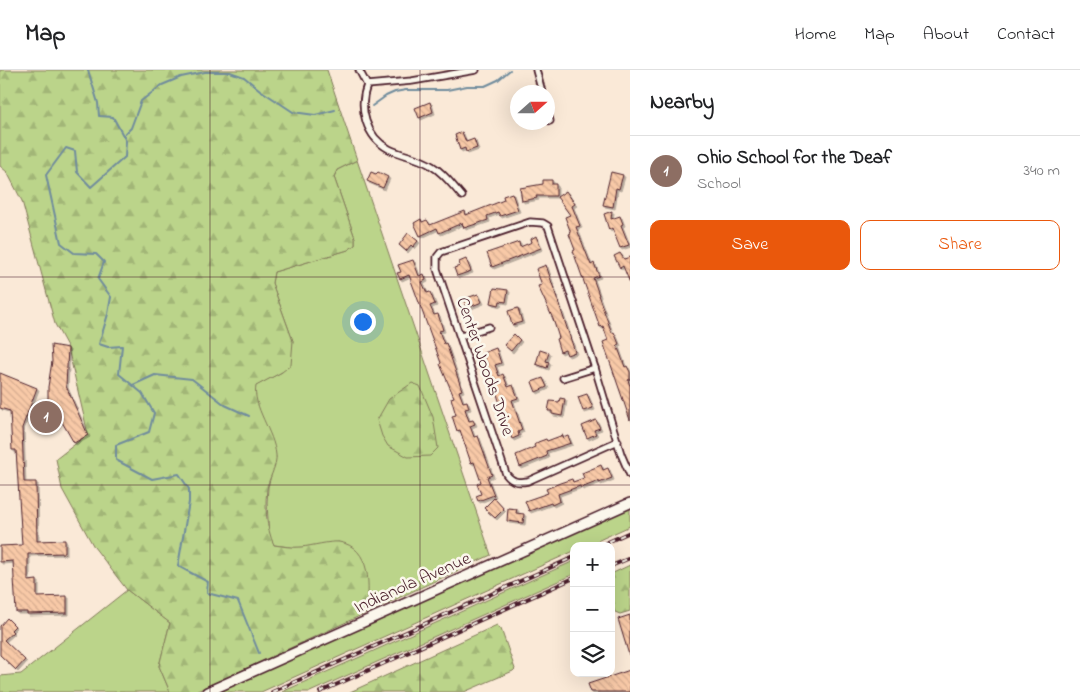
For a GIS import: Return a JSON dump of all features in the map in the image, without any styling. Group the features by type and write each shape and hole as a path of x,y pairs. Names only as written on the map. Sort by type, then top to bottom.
{"main road":[{"name":"Indianola Avenue","path":"207,692 630,503"}],"street":[{"path":"359,70 367,85 363,96 364,120 376,139 388,148 413,156 433,166 462,196"},
{"path":"367,85 412,81 476,70"},
{"path":"536,70 540,85"},
{"name":"Center Woods Drive","path":"595,368 550,231 543,223 530,222 448,249 437,257 437,268 506,474 514,482 528,481 618,441"},
{"path":"460,336 489,327"},
{"path":"563,378 595,368 621,454 630,475"}],"green space":[{"path":"0,70 327,70 357,160 337,170 334,177 355,238 355,245 348,250 274,272 272,283 293,341 291,365 256,386 256,394 257,402 276,455 266,499 266,515 274,545 298,547 339,542 350,545 358,552 366,570 368,592 366,613 195,692 170,692 159,666 170,623 127,590 94,547 62,489 56,459 88,434 68,348 55,324 22,201 7,172 0,166"},
{"path":"357,160 491,555 366,613 368,598 339,542 298,548 274,545 269,536 268,487 276,457 254,395 255,386 282,372 293,341 272,283 274,272 348,250 355,245 355,238 334,177 337,170"},
{"path":"412,383 420,386 433,417 438,448 430,456 408,457 388,446 382,436 377,420 389,399"},
{"path":"630,507 630,526 595,542 570,542 570,553 261,692 217,692"},
{"path":"570,563 570,576 310,692 282,692"},
{"path":"630,565 630,611 620,614 615,612 615,572"},
{"path":"127,590 170,623 159,666 170,692 0,692 0,676 21,674"},
{"path":"497,625 501,629 515,669 513,671 464,692 350,692"}],"building":[{"path":"430,102 433,112 419,118 415,108"},
{"path":"462,132 466,142 474,139 477,148 466,152 465,148 460,150 455,135"},
{"path":"371,172 376,174 378,172 388,177 383,188 367,181"},
{"path":"611,172 623,175 619,189 616,188 613,207 603,205"},
{"path":"543,180 552,180 552,184 556,184 556,196 536,196 537,198 522,201 520,188 543,184"},
{"path":"566,191 575,204 572,206 580,226 576,227 591,265 594,263 599,276 593,278 598,295 612,333 614,332 619,344 617,345 625,367 627,366 630,372 630,379 628,380 630,386 630,420 603,342 608,340 603,326 600,327 573,251 575,250 569,234 571,233 565,217 570,215 557,197"},
{"path":"512,193 518,210 500,216 498,212 487,216 488,220 464,228 462,223 439,233 437,228 420,236 414,223 421,219 422,222 427,220 430,225 465,211 466,215 504,200 503,196"},
{"path":"612,211 611,219 620,216 623,224 621,225 629,245 620,248 612,228 609,230 604,214"},
{"path":"408,233 418,241 406,251 399,245"},
{"path":"536,236 541,248 492,267 487,253 519,242 520,247 532,242 531,239"},
{"path":"620,253 624,259 630,257 630,283 623,266 620,268 614,256"},
{"path":"466,259 471,271 457,276 454,268 460,266 459,262"},
{"path":"413,260 419,276 424,274 426,280 422,282 427,293 430,292 435,304 430,306 434,315 438,314 443,330 439,331 444,344 446,343 462,390 459,391 463,402 467,401 469,408 465,409 469,421 473,420 475,424 470,426 474,437 478,436 492,475 487,477 494,495 478,501 476,496 481,494 477,484 481,482 474,462 471,463 460,430 457,431 452,416 456,415 451,398 454,397 440,364 409,275 400,279 397,273 401,272 398,265"},
{"path":"546,265 575,352 567,355 565,350 560,352 556,339 559,338 553,319 538,286 542,285 536,269"},
{"path":"494,288 508,290 506,302 500,301 499,305 491,303"},
{"path":"478,294 482,302 467,308 464,299"},
{"path":"518,308 522,322 512,325 508,311"},
{"path":"514,334 520,340 511,351 504,345"},
{"path":"51,345 68,348 66,386 88,435 74,443 54,408 48,409 48,387 52,361"},
{"path":"496,348 501,363 495,365 499,376 503,374 508,387 513,385 518,398 512,400 522,430 518,432 519,436 512,439 483,353"},
{"path":"540,350 549,353 546,361 549,362 547,368 536,364"},
{"path":"0,373 37,388 22,428 24,482 36,482 37,541 65,540 65,553 28,554 28,581 37,580 37,597 67,596 67,613 27,614 27,612 16,612 13,561 0,562 0,546 22,545 16,450 12,450 10,411 0,408"},
{"path":"543,378 547,387 536,392 532,382"},
{"path":"587,394 593,408 583,411 578,397"},
{"path":"560,398 565,399 562,416 548,411 550,401 559,402"},
{"path":"596,420 600,428 594,430 596,434 587,438 582,426"},
{"path":"563,435 563,438 568,436 571,443 546,451 547,456 520,467 516,455 535,447 534,445 538,442"},
{"path":"601,465 603,470 608,468 612,478 558,494 560,501 529,511 525,501 548,493 546,489 560,483 572,479 573,482 584,478 582,473"},
{"path":"494,498 504,509 495,518 484,508"},
{"path":"508,508 517,509 516,513 524,514 523,523 507,521"},
{"path":"630,615 630,655 629,655 618,619"},
{"path":"7,618 15,626 11,630 13,632 4,640 25,660 16,670 0,655 0,626"},
{"path":"630,670 630,692 591,692 588,684 609,677 615,677 615,675"}],"waterway":[{"path":"88,70 98,103 99,116 113,117 126,141 125,157 91,187 77,172 75,151 66,148 46,175 61,243 74,253 96,254 104,262 98,279 111,297 99,344 108,347 122,346 119,374 142,393 154,413 149,432 116,445 116,460 152,479 179,474 189,489 189,502 178,566 208,582 207,593 238,601 259,653"},
{"path":"372,106 386,96 406,90 447,90 467,86 485,86 498,80 510,70"},
{"path":"123,136 131,128 141,101 162,85 181,77 205,72 230,72 244,77 293,112 315,115 335,110"},
{"path":"133,385 155,375 192,379 225,405 249,416"}],"railway":[{"path":"608,542 630,532"},
{"path":"615,564 630,558"},
{"path":"272,692 570,559"},
{"path":"320,692 570,580"}],"place":[{"name":"Ohio School for the Deaf","path":"46,417"}]}
